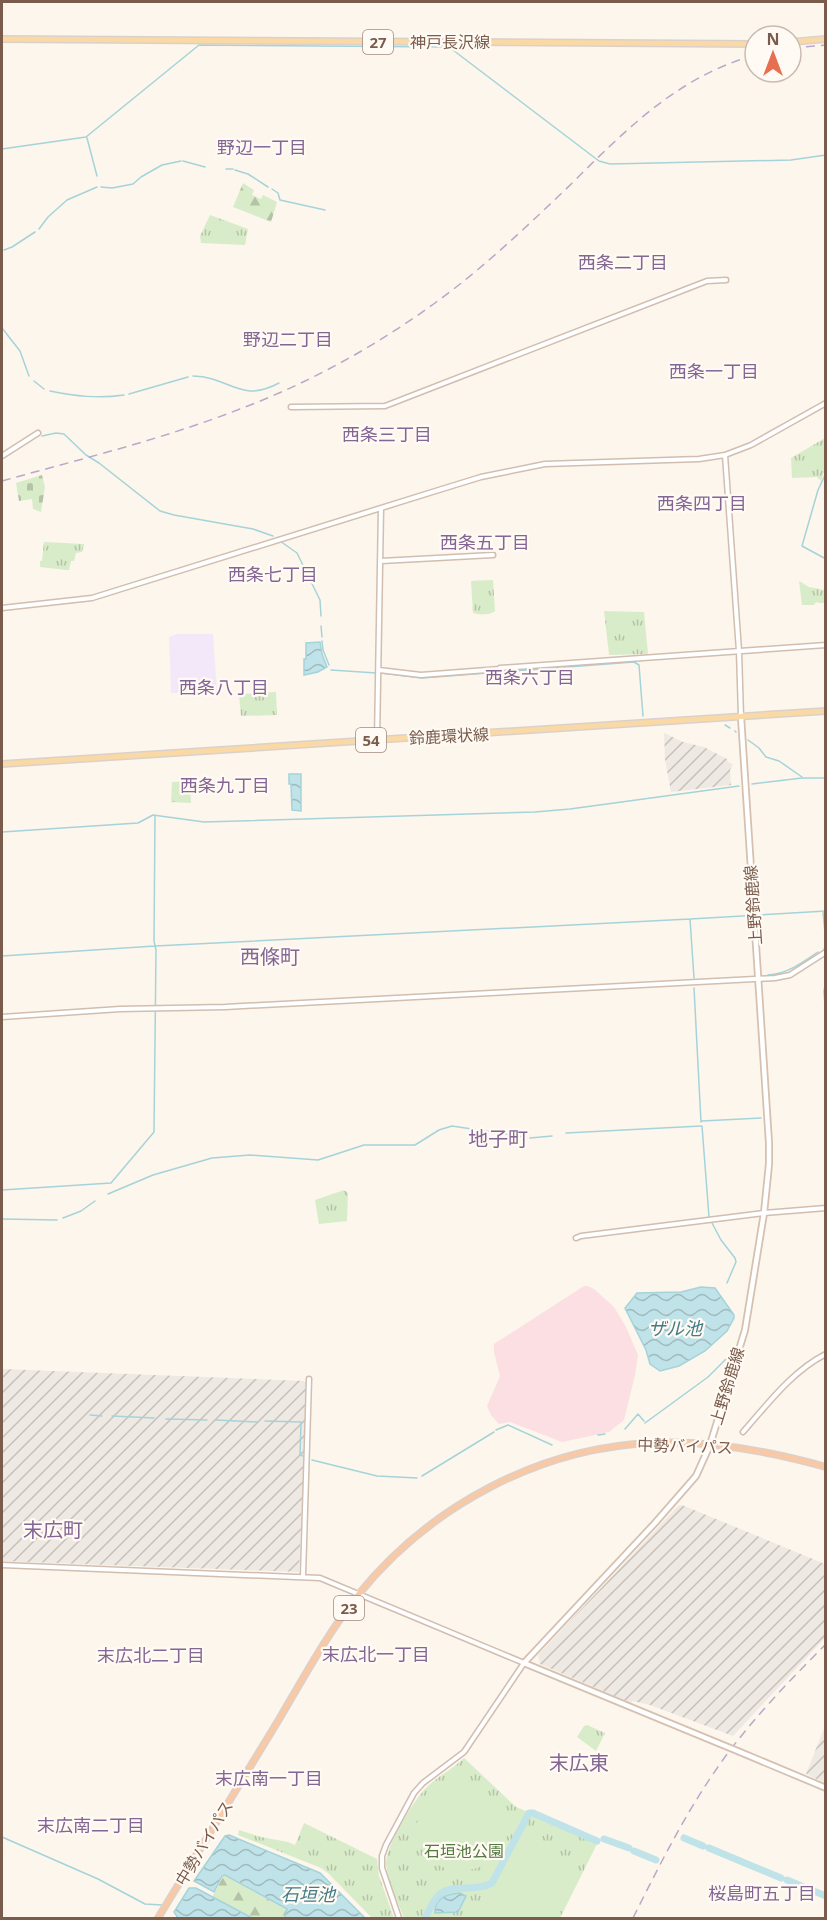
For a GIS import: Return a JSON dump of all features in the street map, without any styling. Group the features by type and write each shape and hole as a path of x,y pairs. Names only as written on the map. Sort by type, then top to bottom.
{"highway":[{"name":"中勢バイパス","path":"158,1918 328,1639 359,1594 402,1548 462,1503 511,1477 549,1462 586,1452 650,1443 710,1444 751,1449 825,1467"}],"main road":[{"name":"神戸長沢線","path":"2,39 743,45"},
{"path":"803,41 825,39"},
{"name":"鈴鹿環状線","path":"2,764 825,711"},
{"name":"上野鈴鹿線","path":"525,1663 691,1485 710,1444 745,1330 764,1214 769,1143 741,717"},
{"path":"525,1663 825,1788"}],"street":[{"path":"291,407 385,406 706,281 726,280"},
{"path":"2,608 92,598 481,477 536,465 699,459 725,455 751,445 825,403"},
{"path":"2,456 38,433"},
{"path":"725,455 739,651 741,717"},
{"path":"377,740 381,508"},
{"path":"381,561 493,555"},
{"path":"379,673 421,675 825,645"},
{"path":"2,1017 776,978 790,975 825,952"},
{"path":"576,1238 592,1234 825,1208"},
{"path":"743,1432 796,1376 825,1354"},
{"path":"303,1576 309,1379"},
{"path":"2,1565 320,1578 525,1663 464,1752 414,1792 386,1845 382,1856 382,1868 399,1918"}],"shaded area":[{"path":"177,634 213,634 216,692 171,693 169,637"},
{"path":"664,733 683,742 704,747 727,759 733,764 730,770 731,785 671,792 665,760"},
{"path":"584,1286 594,1289 614,1307 638,1355 624,1420 609,1432 562,1442 510,1422 499,1424 487,1406 500,1376 494,1344"},
{"path":"2,1369 304,1381 307,1384 299,1572 2,1561"},
{"path":"682,1505 825,1564 825,1638 733,1736 650,1705 633,1701 631,1703 540,1664 538,1655 678,1506"},
{"path":"825,1726 826,1783 806,1774"}],"green space":[{"path":"243,183 254,190 252,195 261,199 263,195 277,202 271,222 233,207"},
{"path":"210,215 248,229 245,245 201,243 200,236"},
{"path":"825,438 825,469 821,481 817,477 792,478 791,458"},
{"path":"42,475 45,487 41,512 33,509 32,499 19,501 16,483"},
{"path":"44,542 84,544 82,552 76,553 69,570 66,570 40,567"},
{"path":"493,580 495,611 485,614 473,613 471,581"},
{"path":"799,581 809,587 825,590 825,603 802,605"},
{"path":"604,611 644,612 648,654 609,655"},
{"path":"276,692 277,715 241,716 239,695"},
{"path":"190,781 191,803 171,802 172,782"},
{"path":"344,1190 348,1193 347,1221 319,1224 315,1200"},
{"path":"587,1725 605,1733 596,1751 577,1737"},
{"name":"石垣池公園","path":"464,1758 516,1807 598,1842 560,1918 404,1918 387,1872 386,1865 390,1847 401,1824 421,1793"},
{"path":"451,1778 466,1778 508,1822 506,1831 509,1832 498,1854 475,1869 447,1869 439,1865 424,1853 419,1843 419,1836 423,1833 414,1834 428,1803"},
{"path":"304,1823 377,1859 379,1876 394,1918 372,1918 321,1868 238,1835 239,1830 295,1845"},
{"path":"515,1840 572,1865 569,1872 572,1883 556,1918 479,1918"},
{"path":"224,1875 287,1910 285,1918 253,1918 212,1897"}],"water":[{"path":"320,642 327,667 304,675 306,643"},
{"path":"289,774 301,774 301,811 292,810"},
{"name":"ザル池","path":"701,1287 715,1288 734,1318 727,1331 705,1351 679,1366 660,1371 650,1364 646,1350 625,1308 637,1293 681,1292"},
{"name":"石垣池","path":"229,1835 320,1873 365,1918 285,1918 287,1909 225,1875 222,1876 214,1892 194,1881 225,1836"},
{"name":"石垣池","path":"189,1888 196,1888 252,1918 178,1918 174,1912"},
{"path":"460,1893 466,1896 458,1912 435,1913 439,1900 450,1894"}],"waterway":[{"path":"2,149 86,137 199,45 449,47 599,161 610,164 791,160 826,155"},
{"path":"87,138 97,176"},
{"path":"101,187 112,188 133,184 162,165 181,161"},
{"path":"183,161 205,167"},
{"path":"226,169 233,169"},
{"path":"235,170 248,174 268,187"},
{"path":"39,229 48,217 67,200 97,187"},
{"path":"272,189 278,193 280,200 325,210"},
{"path":"4,250 35,232"},
{"path":"2,328 20,351 29,376"},
{"path":"193,376 206,377 236,388 254,391 279,383"},
{"path":"129,394 188,377"},
{"path":"34,381 44,389"},
{"path":"50,391 105,397 124,395"},
{"path":"42,436 64,434 86,455 160,511 253,529 273,536"},
{"path":"826,473 818,490 802,546 826,559"},
{"path":"280,541 297,553 320,600 321,616"},
{"path":"321,626 322,637"},
{"path":"322,641 329,665"},
{"path":"381,673 422,678 634,662 639,665 643,716"},
{"path":"331,670 376,673"},
{"path":"725,725 730,728"},
{"path":"748,740 766,757 779,761 802,777"},
{"path":"752,784 802,778 826,778"},
{"path":"2,832 138,823 153,815 204,822 535,812 739,786"},
{"path":"2,1190 111,1183 154,1132 155,816"},
{"path":"694,978 690,919 826,911"},
{"path":"823,912 826,943"},
{"path":"2,956 690,919"},
{"path":"768,975 788,970 818,952"},
{"path":"826,981 824,991 826,1021"},
{"path":"694,988 701,1122"},
{"path":"702,1121 761,1118"},
{"path":"108,1194 153,1175 212,1158 250,1155 318,1160 364,1145 415,1145 439,1130 452,1126 524,1137"},
{"path":"566,1133 701,1126"},
{"path":"702,1126 709,1217"},
{"path":"530,1138 552,1136"},
{"path":"63,1218 81,1211 95,1201"},
{"path":"2,1219 57,1220"},
{"path":"712,1223 721,1240 735,1258 736,1262 727,1283"},
{"path":"728,1357 733,1351"},
{"path":"645,1423 708,1377 726,1359"},
{"path":"625,1429 638,1414 644,1421"},
{"path":"90,1415 102,1416"},
{"path":"112,1416 154,1418"},
{"path":"166,1419 207,1420"},
{"path":"216,1420 258,1422"},
{"path":"265,1421 301,1422 300,1455 303,1456"},
{"path":"496,1430 508,1425 552,1445"},
{"path":"422,1476 494,1432"},
{"path":"598,1435 605,1434"},
{"path":"312,1460 377,1476 417,1478"},
{"path":"425,1918 435,1899 442,1893 492,1883 529,1813 597,1841"},
{"path":"2,1837 98,1879 145,1904 162,1905"},
{"path":"684,1838 703,1846"},
{"path":"604,1839 629,1848"},
{"path":"709,1848 781,1878"},
{"path":"634,1851 656,1860"},
{"path":"787,1880 826,1896"}],"railway":[{"path":"803,47 826,45"},
{"path":"2,481 122,448 211,420 291,388 366,349 413,319 469,277 651,110 699,78 743,59"},
{"path":"633,1918 681,1826 722,1761 748,1727 826,1644"}],"district":[{"name":"野辺一丁目","path":"262,147"},
{"name":"西条二丁目","path":"623,262"},
{"name":"野辺二丁目","path":"288,339"},
{"name":"西条一丁目","path":"714,371"},
{"name":"西条三丁目","path":"387,434"},
{"name":"西条四丁目","path":"702,503"},
{"name":"西条五丁目","path":"485,542"},
{"name":"西条七丁目","path":"273,574"},
{"name":"西条六丁目","path":"530,677"},
{"name":"西条八丁目","path":"224,687"},
{"name":"西条九丁目","path":"225,785"},
{"name":"西條町","path":"270,956"},
{"name":"地子町","path":"498,1138"},
{"name":"末広町","path":"53,1529"},
{"name":"末広北一丁目","path":"376,1654"},
{"name":"末広北二丁目","path":"151,1655"},
{"name":"末広東","path":"579,1762"},
{"name":"末広南一丁目","path":"269,1778"},
{"name":"末広南二丁目","path":"91,1825"},
{"name":"桜島町五丁目","path":"762,1893"}]}
